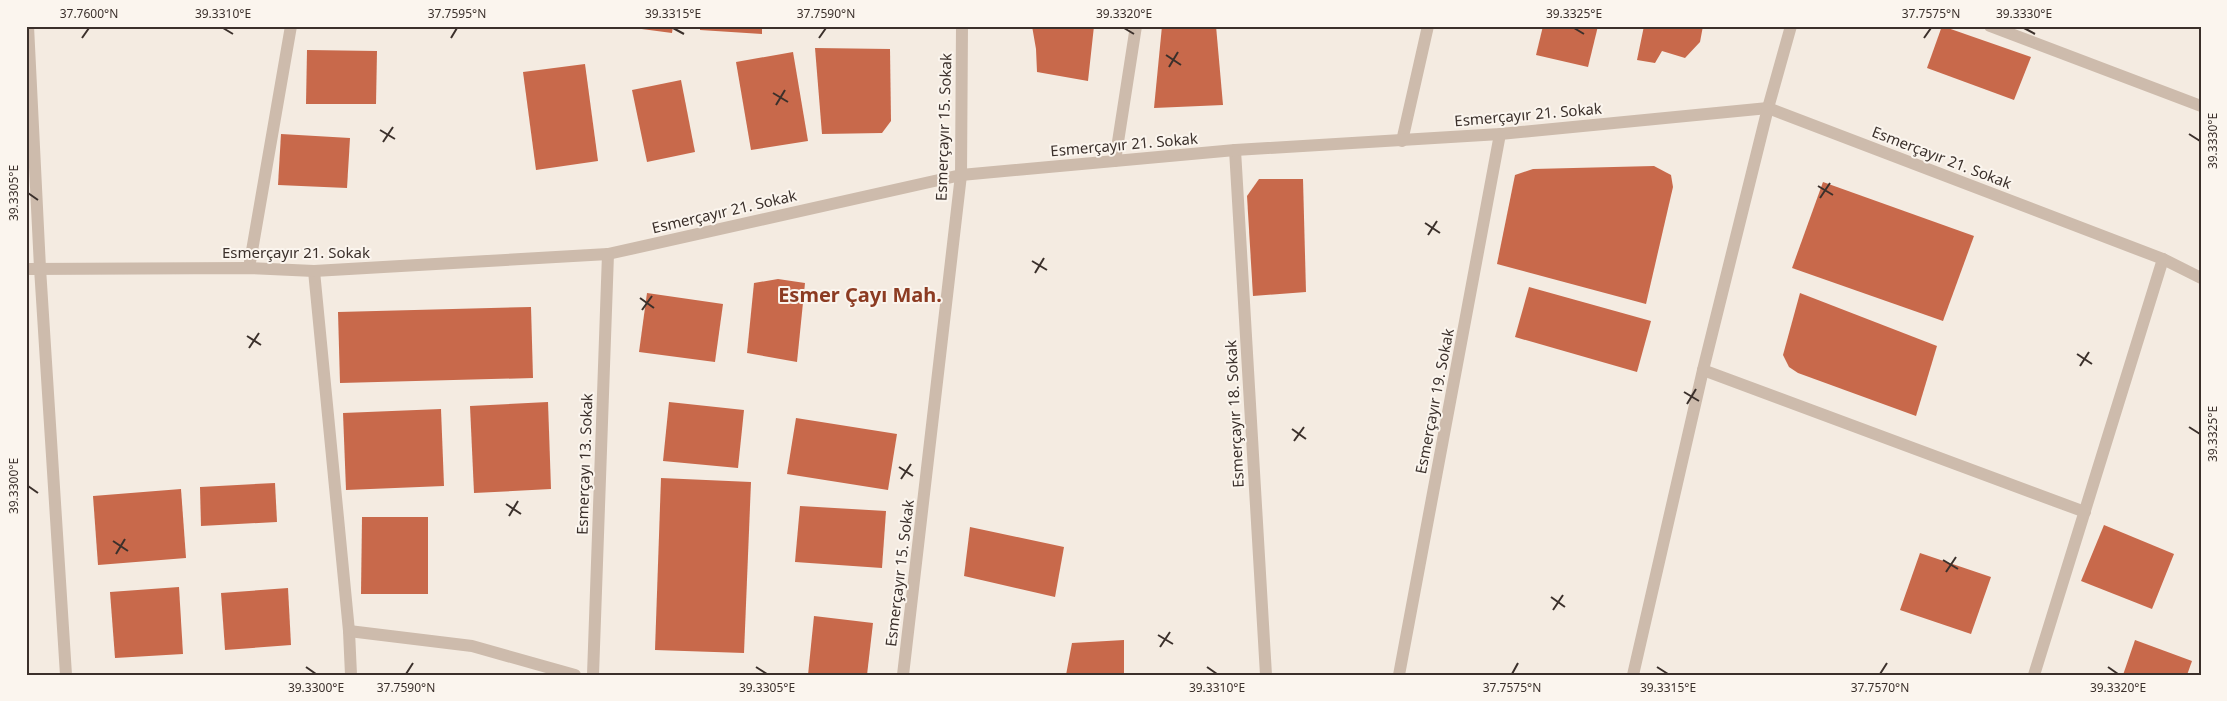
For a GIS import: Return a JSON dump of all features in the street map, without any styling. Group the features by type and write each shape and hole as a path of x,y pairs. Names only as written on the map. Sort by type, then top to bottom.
{"street":[{"path":"28,26 40,268 66,675"},
{"path":"249,268 291,26"},
{"name":"Esmerçayır 15. Sokak","path":"903,675 961,175 962,26"},
{"path":"1115,161 1136,26"},
{"path":"1402,141 1428,26"},
{"path":"1633,675 1703,370 1768,108 1791,26"},
{"path":"1990,26 2201,106"},
{"name":"Esmerçayır 21. Sokak","path":"26,268 249,268 314,271 608,254 961,175 1234,150 1500,134 1768,108 2163,259 2201,278"},
{"name":"Esmerçayır 19. Sokak","path":"1399,675 1500,134"},
{"name":"Esmerçayır 18. Sokak","path":"1234,150 1266,675"},
{"name":"Esmerçayı 13. Sokak","path":"593,675 608,254"},
{"path":"2034,675 2163,259"},
{"path":"314,271 350,630 351,675"},
{"path":"1703,370 2085,512"},
{"path":"350,630 472,646 575,675"}],"building":[{"path":"619,26 673,26 672,33"},
{"path":"700,26 762,26 762,34 700,30"},
{"path":"1032,26 1094,26 1088,81 1037,72"},
{"path":"1162,26 1216,26 1223,105 1154,108"},
{"path":"1543,26 1598,26 1588,67 1536,55"},
{"path":"1644,26 1703,26 1700,42 1685,58 1662,51 1655,63 1637,60"},
{"path":"1942,26 2031,57 2014,100 1927,68"},
{"path":"815,48 890,49 891,121 882,133 822,134"},
{"path":"307,50 377,51 376,104 306,104"},
{"path":"793,52 808,141 751,150 736,62"},
{"path":"585,64 598,161 536,170 523,72"},
{"path":"681,80 695,152 647,162 632,90"},
{"path":"281,134 350,138 347,188 278,185"},
{"path":"1654,166 1671,175 1673,187 1646,304 1497,264 1515,175 1533,169"},
{"path":"1259,179 1303,179 1306,292 1253,296 1247,196"},
{"path":"1823,182 1974,236 1943,321 1792,268"},
{"path":"778,279 805,283 797,362 747,353 754,283"},
{"path":"1529,287 1651,321 1637,372 1515,337"},
{"path":"647,293 723,304 715,362 639,352"},
{"path":"1800,293 1937,346 1916,416 1798,373 1789,367 1783,355"},
{"path":"531,307 533,378 340,383 338,312"},
{"path":"548,402 551,489 474,493 470,406"},
{"path":"669,402 744,410 738,468 663,461"},
{"path":"441,409 444,486 346,490 343,413"},
{"path":"796,418 897,434 888,490 787,474"},
{"path":"661,478 751,482 744,653 655,650"},
{"path":"275,483 277,522 201,526 200,487"},
{"path":"181,489 186,558 98,565 93,496"},
{"path":"800,506 886,511 882,568 795,562"},
{"path":"362,517 428,517 428,594 361,594"},
{"path":"2104,525 2174,554 2152,609 2081,581"},
{"path":"970,527 1064,547 1055,597 964,576"},
{"path":"1920,553 1991,577 1971,634 1900,610"},
{"path":"179,587 183,654 115,658 110,592"},
{"path":"288,588 291,645 225,650 221,593"},
{"path":"814,616 873,623 867,675 808,675"},
{"path":"1124,640 1124,675 1066,675 1072,643"},
{"path":"2135,640 2192,661 2187,675 2123,675"}],"district":[{"name":"Esmer Çayı Mah.","path":"860,294"}]}
